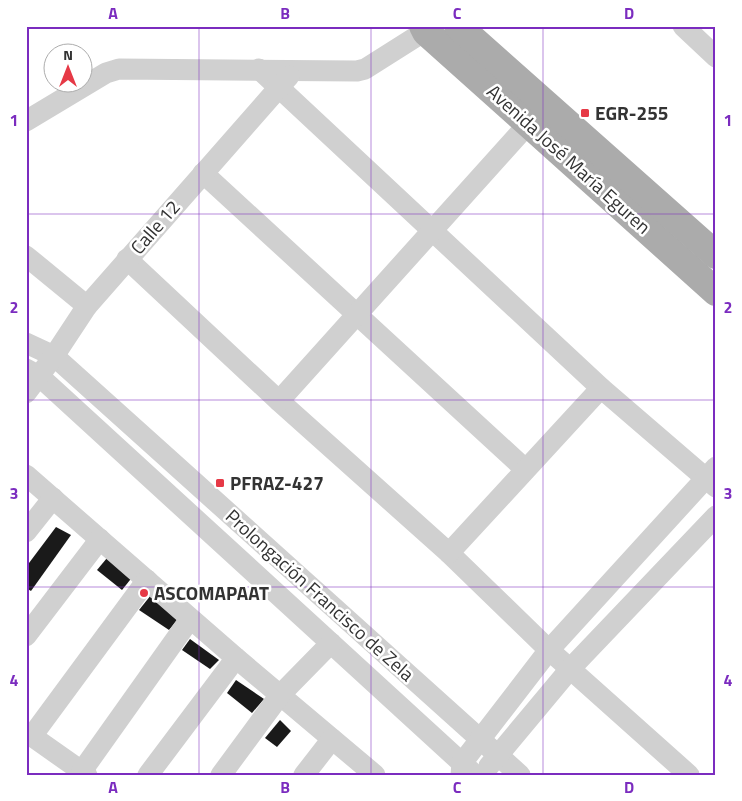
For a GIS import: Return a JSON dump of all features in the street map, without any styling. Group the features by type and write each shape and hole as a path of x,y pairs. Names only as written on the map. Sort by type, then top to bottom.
{"main road":[{"name":"Avenida José María Eguren","path":"458,26 538,113 716,292"},
{"name":"Avenida José María Eguren","path":"427,28 538,113 716,255"}],"street":[{"path":"683,26 716,56"},
{"path":"26,121 114,70 361,70 427,28"},
{"path":"258,69 601,388 712,477 549,650 481,738 466,771"},
{"name":"Calle 12","path":"26,393 33,372 54,356 87,306 202,173 296,70"},
{"path":"279,401 538,113"},
{"path":"202,173 358,314 525,470"},
{"path":"26,256 87,306"},
{"path":"127,259 279,401 449,553 549,650 689,775"},
{"name":"Prolongación Francisco de Zela","path":"26,343 54,356 520,775"},
{"name":"Prolongación Francisco de Zela","path":"33,372 242,560 466,771"},
{"path":"449,553 601,388"},
{"path":"26,475 371,773"},
{"path":"26,532 53,498"},
{"path":"481,775 570,669 716,516"},
{"path":"26,636 100,539"},
{"path":"242,560 259,541"},
{"path":"147,580 29,734 85,773 190,618"},
{"path":"221,775 280,695 331,643"},
{"path":"148,775 236,658"},
{"path":"304,775 332,738"}],"building":[{"path":"56,527 71,535 31,591 26,588 26,567"},
{"path":"107,558 134,575 122,590 97,570"},
{"path":"151,595 179,618 169,630 139,610"},
{"path":"190,639 219,660 210,669 182,650"},
{"path":"236,680 264,699 252,713 227,693"},
{"path":"280,720 291,731 277,747 265,738"}],"place":[{"name":"EGR-255","path":"585,113"},
{"name":"PFRAZ-427","path":"220,483"},
{"name":"ASCOMAPAAT","path":"144,593"}]}
